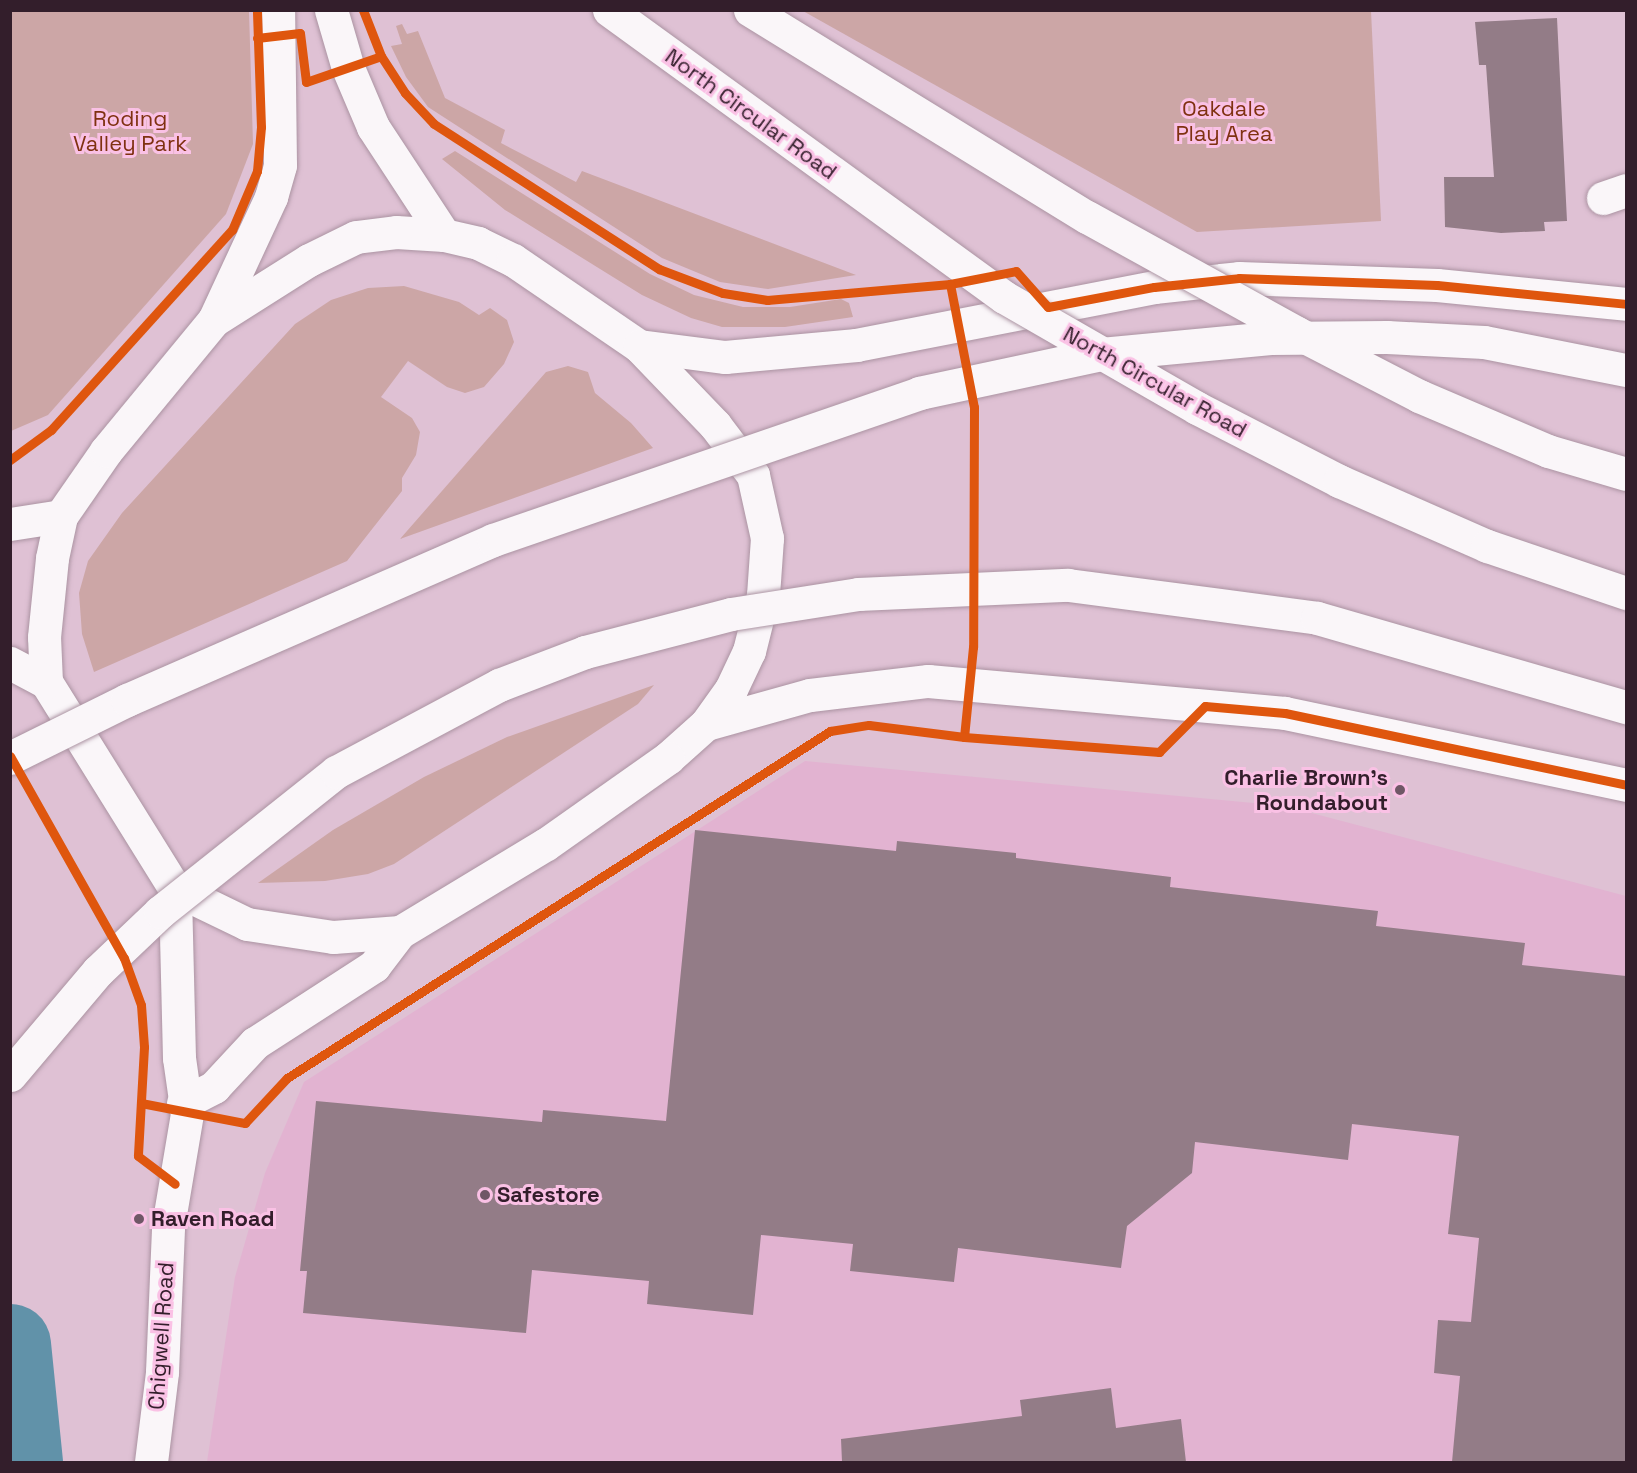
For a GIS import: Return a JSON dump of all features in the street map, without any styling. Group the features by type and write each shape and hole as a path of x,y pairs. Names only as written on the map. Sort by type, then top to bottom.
{"main road":[{"path":"46,682 47,600 62,516 106,451 214,320 267,206 280,165 278,10"},
{"path":"331,10 355,88 373,127 444,235"},
{"name":"North Circular Road","path":"609,10 1004,297 1115,361 1339,481 1487,546 1626,593"},
{"path":"750,10 1087,217 1298,333 1419,396 1548,451 1626,474"},
{"path":"183,1103 214,1087 255,1043 374,966 400,932 546,844 668,758 706,724 731,689 749,651 763,595 767,538 753,475 715,425 639,345 513,260 478,243 444,235 396,232 356,237 309,260 214,320"},
{"path":"639,345 725,357 856,345 1154,287 1239,278 1437,285 1626,304"},
{"path":"10,758 128,700 493,540 919,393 1101,354 1270,338 1387,337 1484,342 1626,370"},
{"path":"10,524 62,516"},
{"path":"10,1075 98,971 160,912 336,772 499,685 585,652 731,614 858,594 1068,585 1317,618 1626,706"},
{"path":"10,663 46,682 175,889 247,924 333,937 400,932"},
{"path":"706,724 810,695 928,681 1285,713 1626,785"},
{"name":"Chigwell Road","path":"151,1462 162,1372 168,1226 186,1113 183,1103 175,889"}],"shaded area":[{"path":"805,761 1285,806 1626,896 1626,1462 207,1462 235,1277 265,1173 304,1082"}],"green space":[{"name":"Roding Valley Park","path":"10,11 249,11 253,144 226,214 48,415 11,431"},
{"name":"Oakdale Play Area","path":"803,11 1371,11 1381,221 1197,232"},
{"path":"402,24 407,34 418,31 445,98 505,130 501,143 576,182 582,171 856,275 768,289 720,282 662,258 428,107 406,77 391,46 402,44 396,26"},
{"path":"455,151 650,274 694,295 743,307 790,307 841,299 849,303 853,317 785,327 722,327 691,318 642,295 505,210 442,159"},
{"path":"404,286 459,302 479,315 490,308 507,320 514,342 504,364 484,387 465,393 447,387 408,361 381,397 412,418 420,432 416,455 402,478 402,491 347,561 94,672 82,634 79,593 88,561 122,513 295,324 331,300 368,288"},
{"path":"568,366 588,372 595,393 631,423 653,448 400,539 546,372"},
{"path":"654,685 638,704 394,864 368,874 325,881 258,883 333,830 424,777 507,737"}],"building":[{"path":"1557,18 1567,221 1544,222 1545,231 1501,233 1445,227 1444,177 1494,177 1486,65 1479,65 1475,22"},
{"path":"695,830 896,851 897,841 1016,853 1016,858 1171,877 1170,887 1378,911 1376,926 1525,943 1522,965 1626,976 1626,1462 1452,1462 1460,1376 1434,1373 1438,1320 1471,1322 1479,1238 1448,1234 1459,1136 1352,1124 1348,1160 1195,1142 1192,1173 1127,1226 1121,1268 958,1248 954,1282 850,1271 853,1244 761,1235 753,1315 647,1304 649,1281 532,1270 526,1333 303,1313 307,1271 300,1271 316,1101 542,1122 543,1110 666,1121"},
{"path":"1111,1388 1116,1428 1181,1419 1186,1462 842,1462 841,1439 1022,1416 1020,1400"}],"waterway":[{"path":"10,1344 22,1462"}],"cycle path":[{"path":"10,460 51,430 232,230 257,171 261,127 257,10"},
{"path":"363,10 381,56 405,93 434,124 659,269 723,293 767,300 950,284 1016,271 1048,307 1154,287 1239,278 1437,285 1626,304"},
{"path":"257,38 300,33 306,82 381,56"},
{"path":"950,284 974,407 973,647 964,737"},
{"path":"141,1103 245,1123 287,1078 830,731 869,725 964,737 1159,752 1205,706 1285,713 1626,785"},
{"path":"10,756 124,958 141,1005 144,1047 138,1156 175,1184"}],"place":[{"name":"Charlie Brown's Roundabout","path":"1400,790"},
{"name":"Safestore","path":"485,1195"},
{"name":"Raven Road","path":"139,1219"}]}
